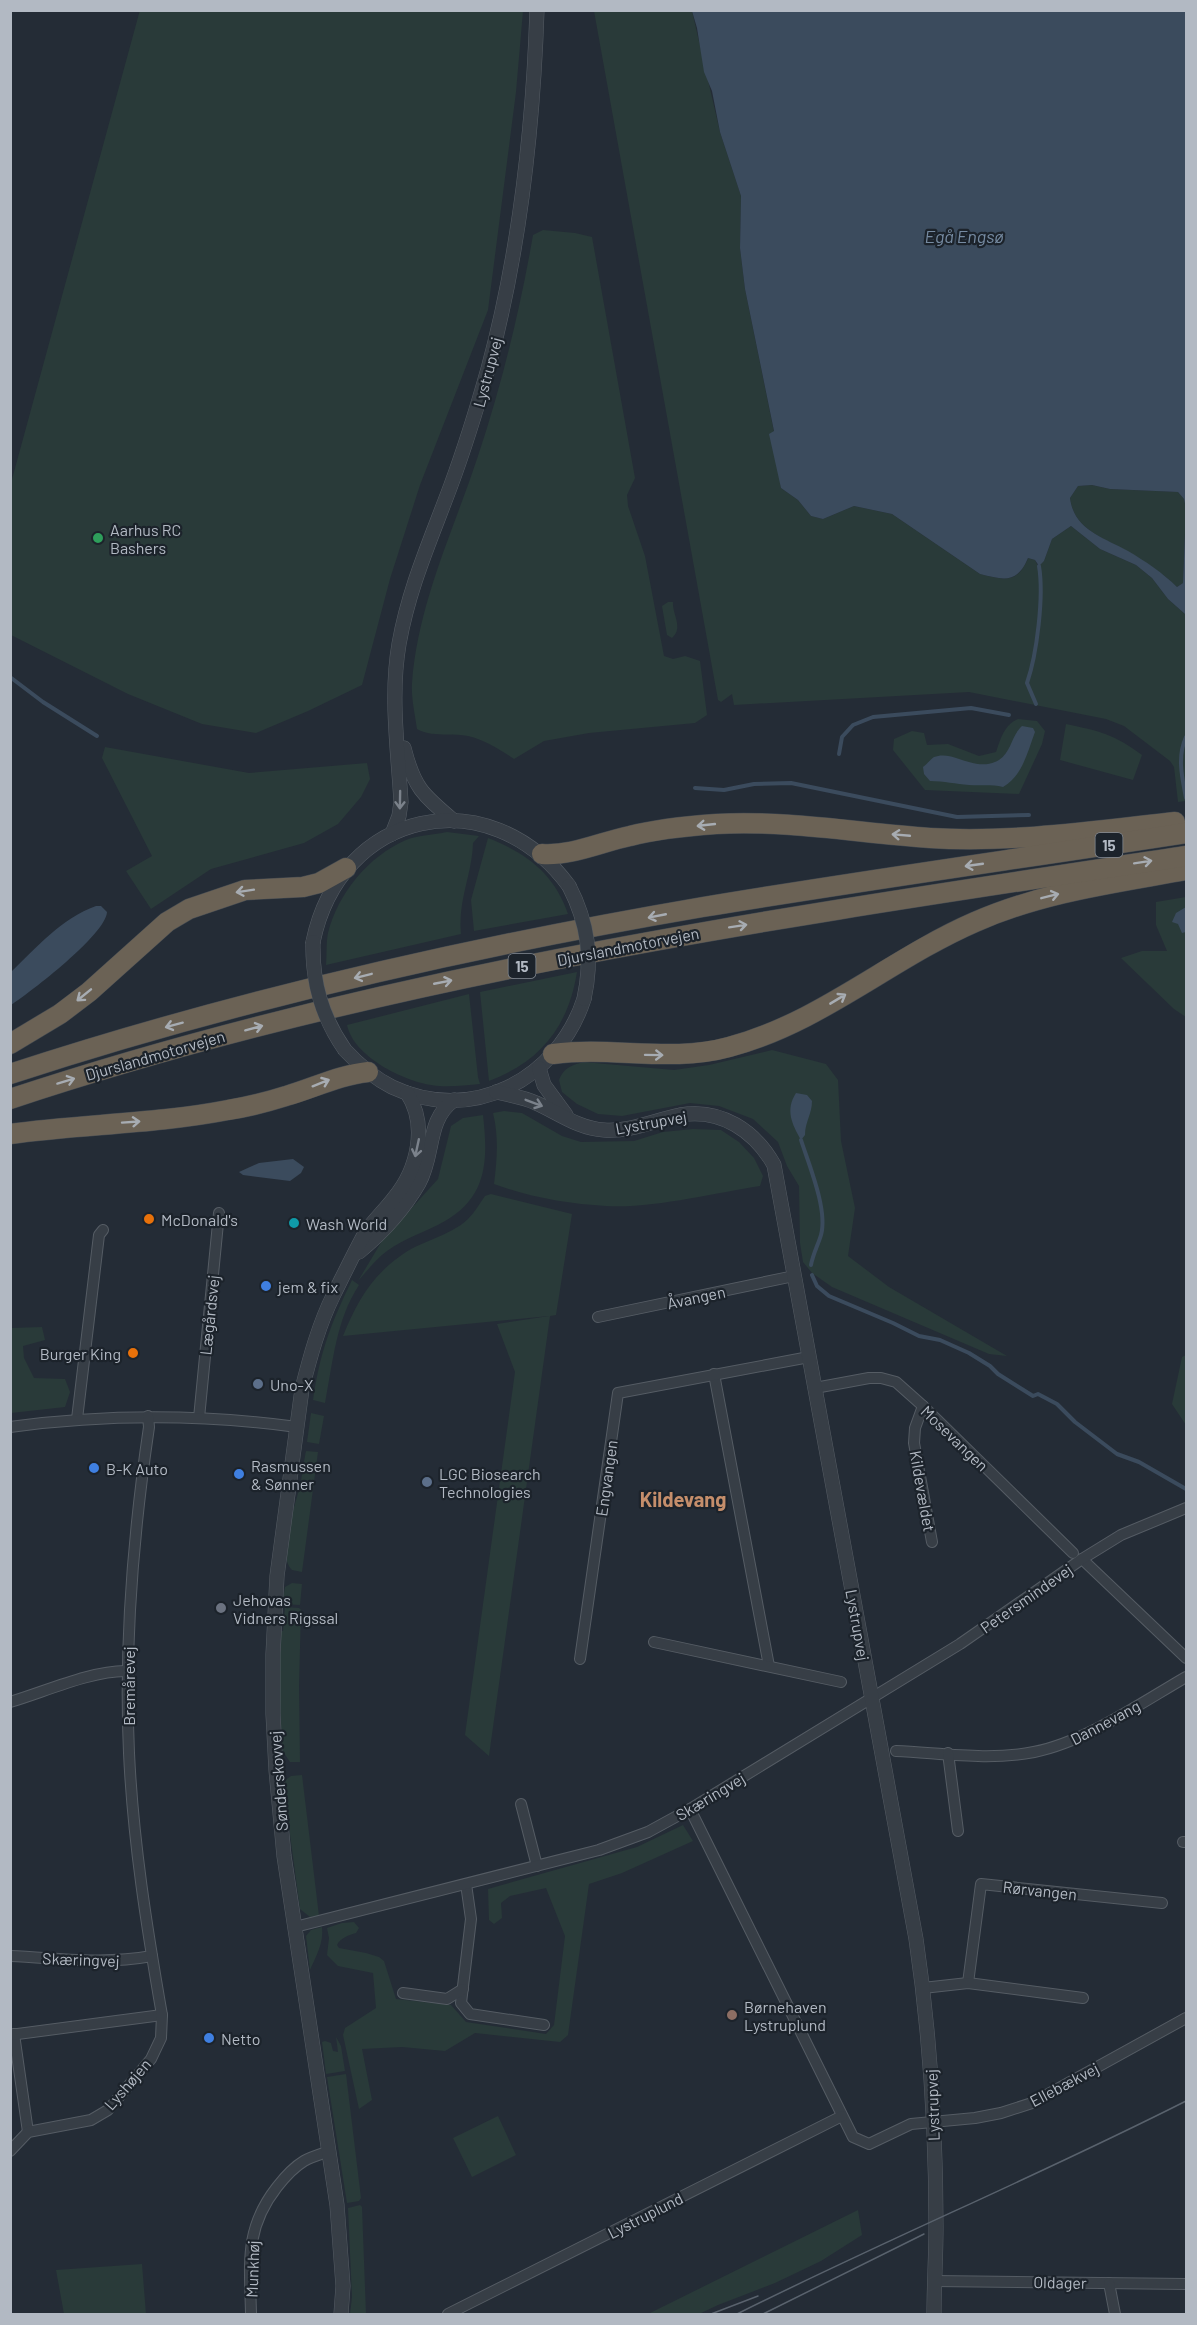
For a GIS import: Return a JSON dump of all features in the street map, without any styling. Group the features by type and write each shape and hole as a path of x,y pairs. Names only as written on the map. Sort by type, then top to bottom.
{"highway":[{"path":"542,854 556,855 633,835 715,824 787,825 931,838 980,838 1038,836 1186,821"},
{"name":"Djurslandmotorvejen","path":"10,1074 258,1003 386,970 527,940 703,908 1186,833"},
{"name":"Djurslandmotorvejen","path":"10,1099 174,1048 393,992 708,931 1186,856"},
{"path":"10,1044 60,1014 97,985 167,922 189,909 245,890 303,887 319,883 346,868"},
{"path":"546,1061 595,1051 667,1055 728,1047 801,1021 939,939 1013,907 1083,888 1186,870"},
{"path":"10,1134 43,1129 184,1119 285,1097 348,1074 368,1072"}],"street":[{"name":"Lystrupvej","path":"392,834 399,816 401,802 395,682 399,646 410,594 474,418 502,315 515,252 532,125 537,10"},
{"name":"Lystrupvej","path":"397,722 416,784 428,799 454,821"},
{"path":"454,821 478,823 501,830 522,840 542,854 555,867 577,901 587,932 590,966 584,999 572,1029 546,1061 519,1082 496,1092 454,1100 407,1093 368,1072 345,1050 321,1007 314,975 313,942 324,902 346,868 368,849 392,834 412,826 454,821"},
{"path":"546,1061 544,1085 552,1099 570,1119"},
{"name":"Lystrupvej","path":"496,1092 534,1101 570,1119 603,1130 624,1129 682,1115 705,1114 741,1127 756,1139 774,1165 916,1939 923,1988 933,2120 936,2227 934,2314"},
{"name":"Sønderskovvej","path":"341,2314 343,2286 337,2205 284,1856 276,1770 273,1654 279,1555 302,1389 318,1330 333,1296 366,1232 397,1196 410,1172 419,1136 415,1106 407,1093"},
{"name":"Sønderskovvej","path":"355,1256 376,1238 408,1200 427,1164 437,1118 454,1100"},
{"name":"Lægårdsvej","path":"199,1418 219,1213"},
{"path":"77,1419 99,1235 104,1230"},
{"name":"Åvangen","path":"598,1317 794,1276"},
{"name":"Engvangen","path":"580,1659 618,1393 809,1357"},
{"path":"714,1374 769,1665"},
{"name":"Mosevangen","path":"814,1388 881,1378 896,1382 1186,1658"},
{"name":"Kildevældet","path":"923,1406 915,1428 914,1443 932,1542"},
{"path":"10,1427 77,1419 148,1416 297,1427"},
{"name":"Bremårevej","path":"148,1416 149,1427 137,1509 130,1593 127,1671 130,1767 139,1863 152,1956"},
{"name":"Petersmindevej","path":"871,1699 960,1644 1077,1556 1186,1508"},
{"path":"654,1642 841,1682"},
{"path":"10,1702 93,1676 127,1671"},
{"name":"Dannevang","path":"896,1751 995,1757 1035,1752 1072,1741 1186,1677"},
{"name":"Skæringvej","path":"295,1927 609,1847 648,1832 871,1699"},
{"path":"948,1754 958,1831"},
{"path":"521,1804 537,1866"},
{"path":"690,1809 853,2137 870,2144 911,2124 933,2120"},
{"path":"466,1884 471,1919 461,2003 471,2014 544,2025"},
{"name":"Rørvangen","path":"968,1983 981,1884 1162,1903"},
{"name":"Skæringvej","path":"10,1956 96,1962 152,1956"},
{"name":"Lyshøjen","path":"28,2132 91,2120 108,2110 151,2059 160,2038 162,2015 152,1956"},
{"path":"923,1988 968,1983 1083,1998"},
{"path":"403,1993 447,1999 463,1989"},
{"path":"10,2151 28,2132 13,2034 162,2015"},
{"name":"Ellebækvej","path":"933,2120 975,2118 1032,2103 1186,2018"},
{"name":"Lystruplund","path":"448,2314 842,2116"},
{"name":"Munkhøj","path":"251,2314 250,2257 256,2222 267,2200 284,2179 303,2161 330,2151"},
{"name":"Oldager","path":"934,2281 1186,2284"},
{"path":"1109,2283 1114,2314"}],"shaded area":[{"path":"140,10 523,11 516,92 488,310 420,485 390,579 362,685 256,733 202,724 128,694 11,635 11,483"},
{"path":"594,11 692,11 720,132 741,196 740,248 745,289 774,432 781,488 798,500 811,516 823,519 854,506 892,514 980,574 988,576 1009,578 1014,576 1020,572 1028,558 1035,560 1038,566 1044,561 1052,539 1071,526 1100,549 1136,565 1152,578 1168,599 1185,614 1186,801 1178,802 1174,767 1170,761 1124,726 1106,719 969,692 734,705 732,694 721,702 718,700"},
{"path":"543,230 592,237 635,478 627,495 628,506 645,556 664,656 673,659 685,656 700,661 707,715 695,723 589,733 544,741 514,759 492,745 474,738 435,734 417,729 412,683 421,624 429,596 487,429 503,374 533,235"},
{"path":"1092,485 1110,489 1178,492 1184,499 1186,509 1183,583 1177,587 1147,564 1091,531 1077,518 1070,498 1078,486"},
{"path":"673,602 677,625 672,638 667,635 662,606"},
{"path":"1018,719 1037,721 1045,731 1042,744 1019,794 925,790 893,750 894,739 912,731 924,733 927,745 948,744 979,756 996,752 1006,728"},
{"path":"1066,724 1106,734 1142,755 1133,780 1060,760"},
{"path":"105,747 249,773 367,763 370,779 361,797 338,824 304,843 211,869 151,909 126,871 152,856 102,758"},
{"path":"447,832 479,836 473,843 461,910 461,934 326,965 327,937 333,918 347,890 357,878 392,847 416,837"},
{"path":"488,838 515,850 537,866 555,887 568,914 474,931 471,900"},
{"path":"1186,897 1186,1017 1174,1009 1121,958 1142,951 1167,951 1156,925 1156,902"},
{"path":"577,972 567,1009 549,1040 523,1063 489,1081 480,992"},
{"path":"469,994 480,1084 439,1086 398,1075 360,1048 347,1025"},
{"path":"772,1050 826,1064 838,1080 841,1141 855,1208 848,1256 889,1287 1007,1356 989,1354 832,1287 812,1273 803,1262 800,1243 799,1186 787,1166 778,1142 753,1119 719,1106 690,1103 622,1116 598,1114 577,1104 562,1092 559,1080 568,1068 583,1062 674,1070 709,1065"},
{"path":"504,1111 522,1113 562,1136 581,1142 634,1141 663,1132 693,1129 721,1130 739,1142 754,1158 763,1176 760,1186 683,1200 624,1206 563,1202 507,1189 494,1184 497,1148 493,1113"},
{"path":"483,1115 485,1161 477,1188 470,1200 445,1221 387,1251 358,1281 382,1241 438,1179 451,1126 463,1118"},
{"path":"491,1194 572,1214 556,1315 550,1316 489,1756 465,1735 515,1372 497,1324 549,1316 343,1336 365,1292 389,1265 407,1252 460,1225 471,1216 485,1196"},
{"path":"352,1280 359,1285 351,1298 340,1327 325,1403 313,1400 327,1338"},
{"path":"42,1327 45,1340 23,1346 24,1358 34,1378 65,1379 70,1392 65,1407 11,1413 11,1328"},
{"path":"1186,1355 1186,1425 1172,1404 1182,1357"},
{"path":"311,1413 324,1416 319,1444 307,1442"},
{"path":"306,1451 318,1452 302,1572 292,1570 285,1554 287,1533 301,1483"},
{"path":"292,1583 302,1584 300,1605 282,1604 285,1587"},
{"path":"285,1607 301,1610 300,1762 290,1762 282,1750 279,1678 281,1631 283,1631"},
{"path":"302,1775 319,1916 310,1917 300,1909 283,1782 291,1776"},
{"path":"683,1825 693,1841 622,1873 589,1884 568,2035 560,2042 475,2033 445,2051 402,2047 362,2049 372,2100 359,2109 343,2035 345,2028 376,2008 373,1973 338,1966 327,1955 329,1938 327,1928 354,1922 359,1928 356,1933 342,1939 337,1945 339,1948 366,1953 384,1961 396,1999 451,2005 466,2022 546,2034 554,2025 565,1936 546,1888 510,1896 501,1903 502,1918 494,1924 489,1920 488,1889 637,1847"},
{"path":"322,1927 321,1944 310,1970 306,1936 311,1930"},
{"path":"336,2037 341,2046 345,2071 326,2074 322,2042 331,2043 333,2051 338,2052"},
{"path":"346,2074 361,2198 359,2201 347,2203 327,2077"},
{"path":"498,2116 516,2155 472,2177 453,2138"},
{"path":"360,2205 362,2207 366,2314 350,2314 352,2297 348,2208"},
{"path":"858,2210 862,2235 821,2261 775,2283 699,2314 648,2314"},
{"path":"142,2264 146,2314 64,2314 56,2270"}],"water":[{"name":"Egå Engsø","path":"692,11 1186,11 1186,509 1186,619 1185,614 1168,599 1152,578 1136,565 1100,549 1071,526 1052,539 1044,561 1039,566 1035,560 1028,558 1014,576 996,578 980,574 892,514 854,506 823,519 811,516 798,500 781,488 769,434 774,431 745,289 740,248 741,196 720,132 712,91 704,72","holes":["1092,485 1110,489 1178,492 1184,499 1186,509 1183,583 1177,587 1147,563 1100,537 1084,525 1077,518 1070,498 1078,486"]},
{"path":"1022,726 1033,728 1035,732 1020,770 1003,787 930,781 924,774 923,767 934,757 941,755 982,764 990,764 999,760 1007,752"},
{"path":"96,906 101,906 107,912 94,934 66,962 11,1005 11,972 61,926"},
{"path":"1186,907 1186,932 1182,933 1178,924 1172,922 1176,913"},
{"path":"796,1093 807,1095 812,1101 805,1135 801,1140 790,1111"},
{"path":"293,1159 304,1167 301,1173 290,1181 243,1175 239,1172 259,1163"}],"waterway":[{"path":"1036,704 1027,683 1039,625 1041,593 1039,566"},
{"path":"10,677 43,702 97,736"},
{"path":"839,754 842,737 853,725 873,717 971,708 1009,715"},
{"path":"1186,737 1181,760 1186,798"},
{"path":"695,788 724,790 754,784 791,783 957,817 1029,815"},
{"path":"801,1140 817,1188 822,1213 821,1235 811,1265"},
{"path":"812,1275 817,1286 829,1296 919,1336 940,1340 969,1353 1033,1396 1038,1394 1057,1404 1075,1422 1117,1454 1139,1462 1186,1489"}],"tram line":[{"path":"737,2314 1186,2101"},
{"path":"763,2314 924,2234"},
{"path":"711,2314 758,2296"}],"place":[{"name":"Aarhus RC Bashers","path":"98,538"},
{"name":"McDonald's","path":"149,1219"},
{"name":"Wash World","path":"294,1223"},
{"name":"jem & fix","path":"266,1286"},
{"name":"Burger King","path":"133,1353"},
{"name":"Uno-X","path":"258,1384"},
{"name":"B-K Auto","path":"94,1468"},
{"name":"Rasmussen & Sønner","path":"239,1474"},
{"name":"LGC Biosearch Technologies","path":"427,1482"},
{"name":"Jehovas Vidners Rigssal","path":"221,1608"},
{"name":"Børnehaven Lystruplund","path":"732,2015"},
{"name":"Netto","path":"209,2038"}],"district":[{"name":"Kildevang","path":"683,1499"}]}
